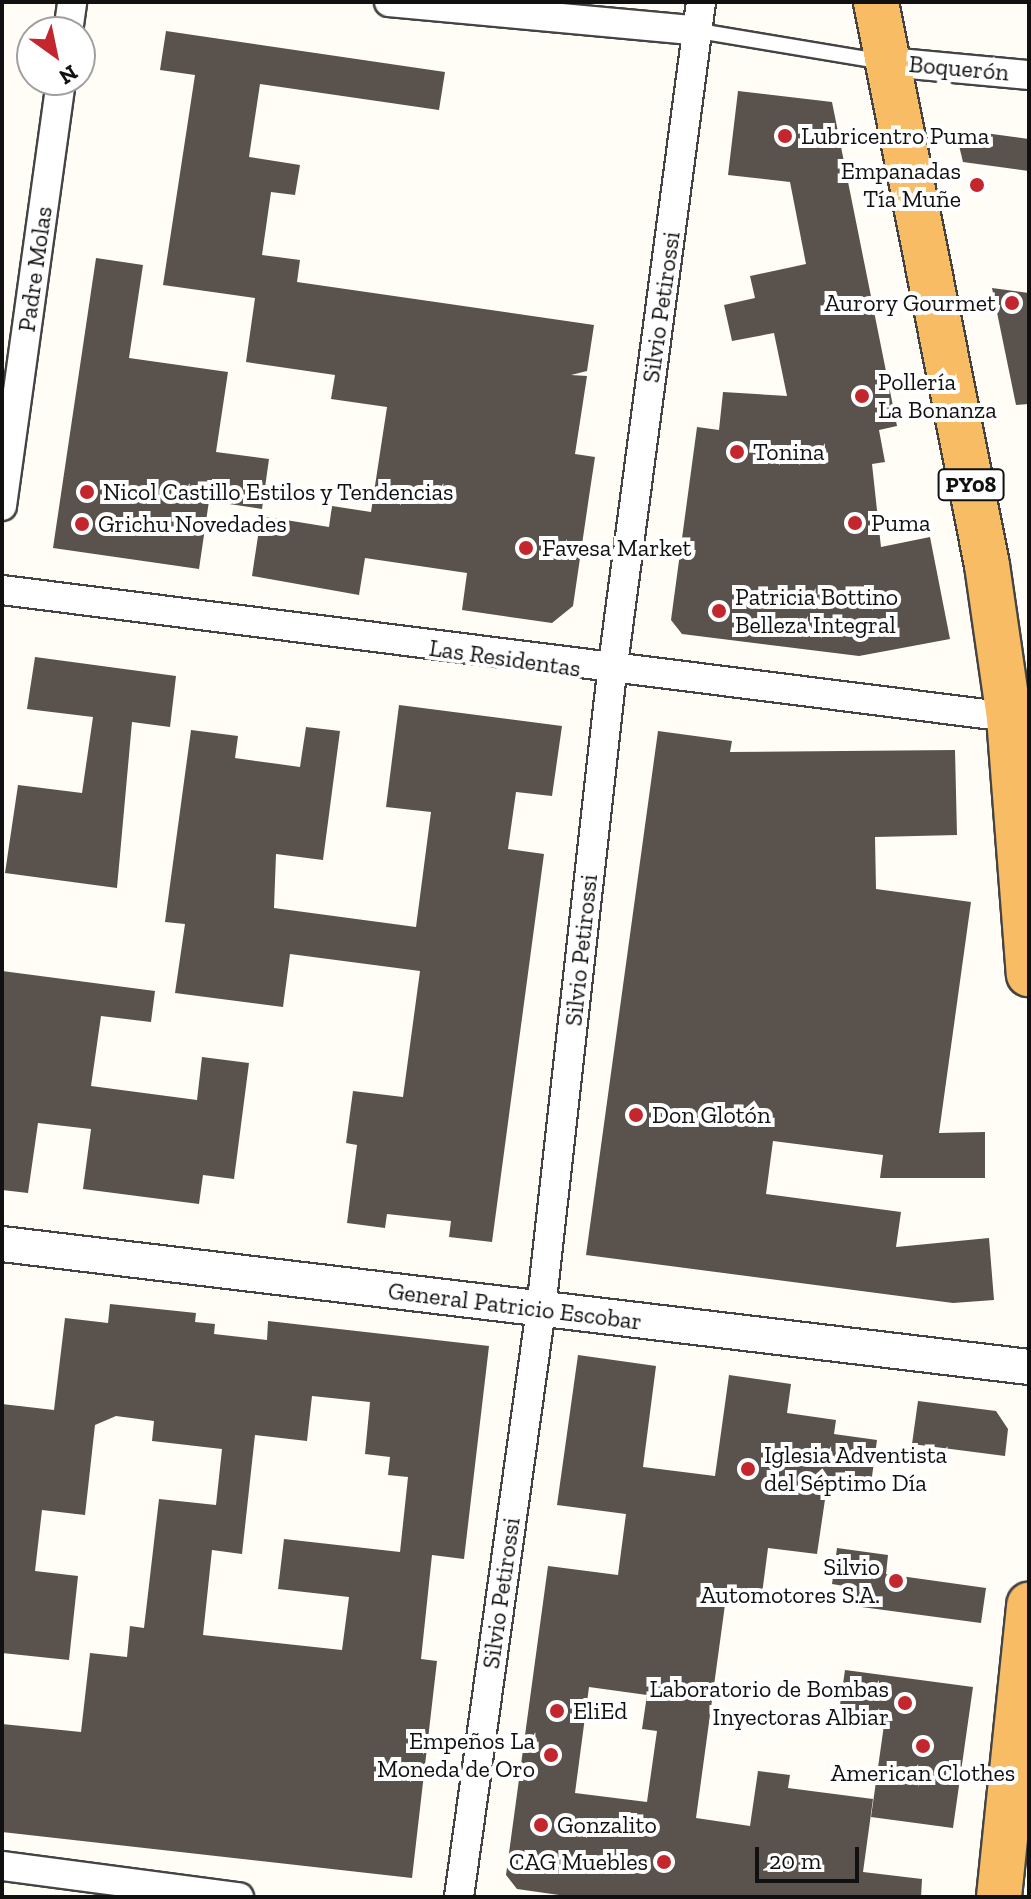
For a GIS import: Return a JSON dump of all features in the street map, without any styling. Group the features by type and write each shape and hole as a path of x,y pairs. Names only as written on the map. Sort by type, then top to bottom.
{"highway":[{"name":"PY08","path":"876,2 1019,718 1029,974"},
{"path":"999,1897 1029,1605"}],"street":[{"path":"389,2 704,11"},
{"name":"Silvio Petirossi","path":"459,1897 541,1309 612,672 704,11"},
{"name":"Boquerón","path":"888,62 1029,75"},
{"name":"Padre Molas","path":"2,506 59,96"},
{"name":"Las Residentas","path":"2,590 612,672 1019,718"},
{"name":"General Patricio Escobar","path":"2,1244 1029,1367"},
{"path":"2,1866 239,1897"}],"lane":[{"path":"704,11 888,62"}],"building":[{"path":"166,31 445,72 439,110 260,84 249,157 300,165 295,195 271,192 262,255 300,260 297,282 594,325 587,371 571,375 587,376 575,454 595,457 573,606 552,623 462,610 467,573 365,558 359,595 252,576 261,516 329,527 332,506 371,512 387,407 331,399 335,375 246,362 255,298 163,285 195,75 160,70"},
{"path":"738,91 832,102 897,426 879,430 885,462 872,464 881,547 930,537 950,639 859,656 682,634 671,620 697,427 719,430 723,392 787,396 774,333 732,341 724,305 755,298 750,276 806,264 790,182 728,175"},
{"path":"955,129 1029,139 1029,171 963,162"},
{"path":"96,258 143,265 129,358 228,372 216,452 269,459 262,509 209,501 199,569 53,548"},
{"path":"992,288 1029,293 1029,404 1016,405"},
{"path":"35,657 176,676 170,727 132,722 117,888 5,873 18,785 82,793 93,717 27,709"},
{"path":"399,705 562,726 552,796 516,792 508,849 544,854 492,1242 449,1237 451,1221 387,1214 385,1228 347,1223 357,1145 346,1143 353,1091 403,1097 420,971 290,954 283,1007 175,993 185,924 165,922 191,730 238,736 235,758 300,767 306,727 340,731 323,860 276,854 274,908 416,927 431,812 386,807"},
{"path":"658,731 732,741 730,752 955,750 957,835 875,837 876,889 971,902 939,1133 985,1132 985,1178 880,1178 883,1155 773,1141 766,1194 901,1212 896,1247 989,1238 994,1300 953,1303 586,1255"},
{"path":"2,971 155,991 151,1022 101,1016 91,1086 197,1100 202,1057 249,1063 234,1179 203,1175 199,1204 83,1189 91,1129 38,1123 28,1193 2,1190"},
{"path":"110,1304 196,1313 195,1322 215,1324 214,1334 267,1340 268,1321 489,1346 464,1559 432,1555 421,1659 437,1661 412,1878 2,1832 2,1724 81,1732 90,1653 127,1657 130,1626 144,1628 159,1499 216,1505 222,1449 152,1441 154,1421 116,1416 95,1425 85,1515 42,1510 35,1571 78,1576 69,1660 2,1653 2,1404 54,1410 65,1318 108,1323","holes":["312,1396 370,1402 365,1454 390,1457 388,1475 408,1477 400,1552 284,1539 278,1589 349,1597 342,1650 203,1635 212,1550 242,1554 255,1435 307,1441"]},
{"path":"578,1355 656,1366 643,1467 715,1476 729,1375 791,1384 787,1413 836,1420 834,1434 877,1440 870,1491 827,1486 817,1554 768,1548 762,1594 727,1590 696,1818 750,1826 758,1771 790,1775 788,1788 873,1799 863,1872 922,1879 921,1897 573,1897 517,1889 506,1875 548,1566 618,1575 626,1514 557,1505","holes":["589,1687 647,1695 642,1729 657,1731 647,1802 575,1793"]},
{"path":"918,1401 996,1411 1008,1429 1005,1456 912,1444"},
{"name":"Silvio Automotores S.A.","path":"837,1548 888,1555 886,1574 986,1588 981,1623 854,1606 856,1588 832,1584"},
{"path":"845,1670 973,1687 953,1828 871,1817 884,1725 838,1719"}],"place":[{"name":"Lubricentro Puma","path":"785,136"},
{"name":"Empanadas Tía Muñe","path":"977,185"},
{"name":"Aurory Gourmet","path":"1012,303"},
{"name":"Pollería La Bonanza","path":"862,396"},
{"name":"Tonina","path":"737,452"},
{"name":"Nicol Castillo Estilos y Tendencias","path":"87,492"},
{"name":"Puma","path":"855,523"},
{"name":"Grichu Novedades","path":"82,524"},
{"name":"Favesa Market","path":"526,548"},
{"name":"Patricia Bottino Belleza Integral","path":"719,611"},
{"name":"Don Glotón","path":"636,1115"},
{"name":"Iglesia Adventista del Séptimo Día","path":"748,1469"},
{"name":"Silvio Automotores S.A.","path":"896,1581"},
{"name":"Laboratorio de Bombas Inyectoras Albiar","path":"905,1703"},
{"name":"EliEd","path":"557,1711"},
{"name":"American Clothes","path":"923,1746"},
{"name":"Empeños La Moneda de Oro","path":"551,1755"},
{"name":"Gonzalito","path":"541,1825"},
{"name":"CAG Muebles","path":"664,1862"}]}
